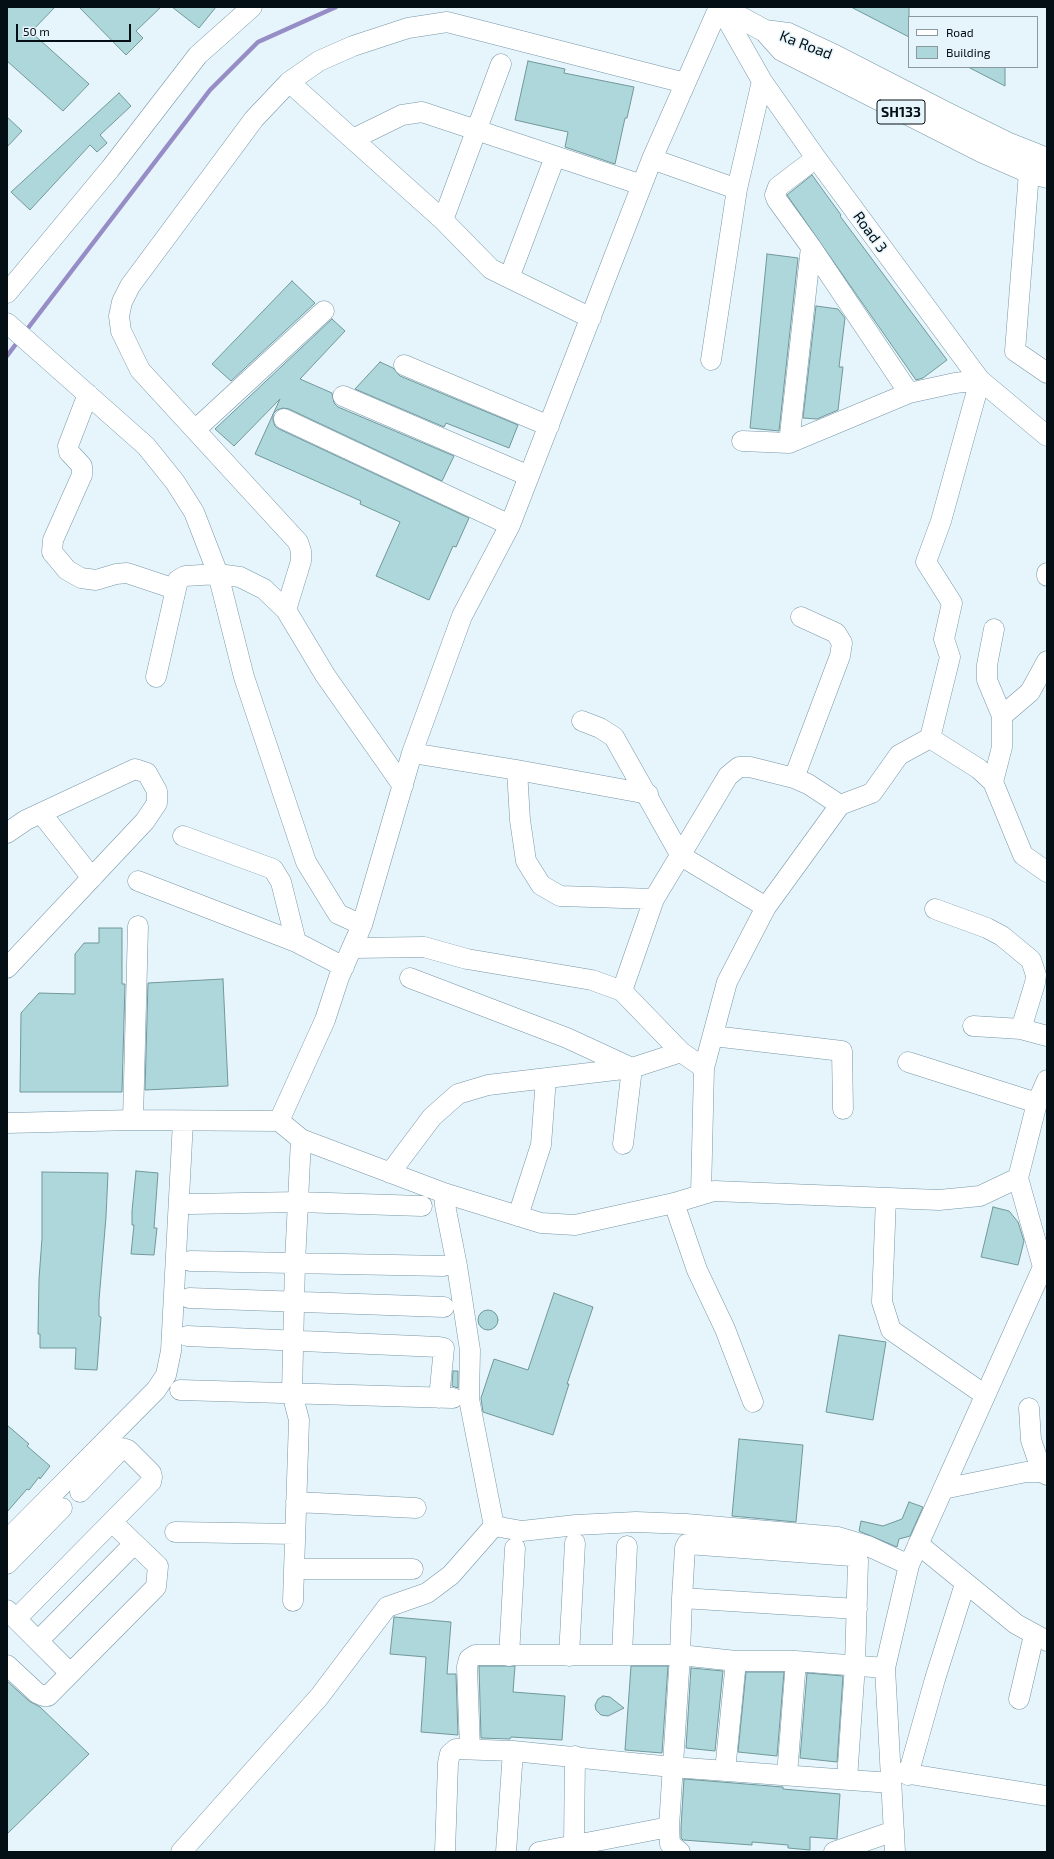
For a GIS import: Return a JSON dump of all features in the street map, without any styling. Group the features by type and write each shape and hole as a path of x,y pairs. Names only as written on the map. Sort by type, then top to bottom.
{"main road":[{"name":"SH133","path":"720,7 765,31"},
{"name":"Ka Road","path":"765,31 788,34 815,46 1009,144 1047,159"},
{"name":"Ka Road","path":"765,31 782,50 935,129 1038,175"}],"street":[{"path":"7,293 110,169 198,55 252,7"},
{"path":"280,1121 325,1020 344,966 362,925 412,753 462,616 510,525 652,159 684,83 720,7"},
{"name":"Road 3","path":"720,7 762,81 816,158 980,380 1047,436"},
{"path":"286,610 301,561 302,551 298,542 140,370 121,331 119,316 122,302 130,286 254,119 290,82 319,61 353,46 408,28 447,22 684,83"},
{"path":"443,220 501,64"},
{"path":"711,360 737,189 762,81"},
{"path":"290,82 443,220 491,269 591,318"},
{"path":"353,139 402,116 422,112 642,186"},
{"path":"509,278 556,157"},
{"path":"816,158 778,187 775,195 776,200 811,247 909,393"},
{"path":"652,159 737,189"},
{"path":"1038,175 1016,351 1047,373"},
{"path":"789,443 811,247"},
{"path":"195,430 324,311"},
{"path":"8,324 146,446 175,482 194,512 218,574 244,677 306,862 338,914 362,925"},
{"path":"404,365 549,426"},
{"path":"700,1194 704,1068 727,982 766,907 840,805 872,793 899,755 930,738 950,657 944,639 952,603 926,562 941,521 980,380 955,383 909,393 789,443 742,441"},
{"path":"88,394 68,446 69,452 82,466 82,475 53,540 52,552 67,570 81,578 96,580 116,574 127,573 175,589"},
{"path":"343,396 529,476"},
{"path":"284,419 510,525"},
{"path":"156,677 178,580 185,576 218,574 240,577 264,589 286,610 325,675 403,786"},
{"path":"794,778 840,656 842,643 836,633 801,617"},
{"path":"992,782 1002,747 1002,716 987,680 987,665 994,629"},
{"path":"1002,716 1030,692 1047,661"},
{"path":"582,721 600,728 614,737 648,794 681,856 766,907"},
{"path":"930,738 979,769 992,782 1023,855 1047,872"},
{"path":"412,753 517,770 648,794"},
{"path":"622,991 654,899 728,776 739,767 750,767 794,778 808,784 840,805"},
{"path":"7,833 41,813 135,769 147,774 157,791 157,803 145,820 7,968"},
{"path":"517,770 520,820 526,861 541,885 560,896 654,899"},
{"path":"41,813 92,878"},
{"path":"183,836 273,870 281,882 296,942"},
{"path":"138,881 296,942 344,966"},
{"path":"935,909 987,928 1002,936 1041,967 1021,1029"},
{"path":"133,1120 138,926"},
{"path":"352,948 424,947 467,959 592,980 622,991 681,1052 704,1068"},
{"path":"410,978 567,1038 632,1068"},
{"path":"973,1026 1021,1029 1047,1036"},
{"path":"713,1036 842,1051 843,1109"},
{"path":"390,1173 432,1117 458,1094 488,1085 632,1068 681,1052"},
{"path":"908,1062 1037,1103"},
{"path":"623,1144 632,1068"},
{"path":"518,1216 541,1145 546,1078"},
{"path":"895,1852 894,1831 897,1776 885,1668 909,1565 985,1395 1045,1267 1018,1178 1037,1103 1047,1080"},
{"path":"7,1123 133,1120 280,1121 302,1139 444,1193 541,1223 575,1225 674,1204 700,1194 714,1191 939,1200 980,1196 1018,1178"},
{"path":"7,1539 156,1390 166,1375 170,1364 171,1351 183,1121"},
{"path":"293,1601 299,1420 292,1393 293,1340 295,1263 302,1139"},
{"path":"444,1193 470,1350 469,1399 494,1526"},
{"path":"886,1198 882,1302 891,1330 985,1395"},
{"path":"190,1204 298,1202 422,1206"},
{"path":"674,1204 698,1270 725,1329 753,1402"},
{"path":"190,1261 444,1266"},
{"path":"188,1298 294,1303 444,1307"},
{"path":"186,1336 439,1346 444,1348 439,1398"},
{"path":"180,1390 469,1399"},
{"path":"943,1489 1026,1472 1044,1474 1031,1440 1029,1408"},
{"path":"70,1673 11,1614 112,1522 151,1482 152,1477 151,1473 128,1450 122,1448 80,1492"},
{"path":"296,1502 416,1508"},
{"path":"7,1564 62,1508"},
{"path":"7,1665 37,1693 48,1696 156,1587 158,1566 112,1522"},
{"path":"494,1526 522,1531 576,1524 636,1522 686,1524 838,1537 868,1546 909,1565"},
{"path":"181,1852 319,1697 386,1607 427,1594 451,1575 494,1526"},
{"path":"175,1532 295,1534"},
{"path":"38,1641 134,1544"},
{"path":"569,1656 575,1544"},
{"path":"680,1852 670,1844 669,1827 685,1548 687,1544 855,1557 858,1561 855,1665 847,1779"},
{"path":"918,1544 965,1584 1016,1624 1040,1638 1019,1699"},
{"path":"622,1654 627,1546"},
{"path":"509,1656 515,1548"},
{"path":"294,1569 413,1569"},
{"path":"897,1776 934,1679 965,1584"},
{"path":"682,1598 857,1609"},
{"path":"470,1749 467,1668 469,1659 475,1655 680,1655 736,1661 796,1661 885,1668"},
{"path":"725,1771 736,1661"},
{"path":"787,1775 796,1661"},
{"path":"445,1852 448,1763 450,1754 456,1749 513,1751 575,1756 613,1762 672,1767 847,1779 897,1776 1047,1796"},
{"path":"506,1852 513,1751"},
{"path":"574,1845 575,1756"},
{"path":"539,1852 669,1827"},
{"path":"834,1852 894,1831"}],"building":[{"path":"7,7 55,7 31,32 89,84 63,111 7,61"},
{"path":"79,7 161,7 136,31 143,38 126,55"},
{"path":"172,7 216,7 199,28"},
{"path":"851,7 909,7 908,36"},
{"path":"528,61 565,69 564,73 634,87 627,118 625,118 615,164 565,147 568,132 515,120"},
{"path":"970,68 1005,68 1005,86"},
{"path":"119,93 131,106 100,135 107,143 97,152 90,145 30,210 11,192"},
{"path":"7,117 22,131 7,147"},
{"path":"812,175 841,215 840,216 947,360 923,378 916,380 787,195"},
{"path":"767,254 798,258 779,431 750,428"},
{"path":"292,281 315,303 231,381 212,364"},
{"path":"816,306 838,309 845,318 839,367 843,367 838,410 817,419 803,418"},
{"path":"332,319 345,331 300,379 332,393 334,403 338,407 454,456 442,481 289,409 283,408 277,410 273,414 280,399 234,446 215,429"},
{"path":"380,362 393,368 400,376 518,425 509,448 446,423 444,427 355,389"},
{"path":"273,414 275,426 279,429 469,518 456,547 453,546 429,600 376,576 400,522 360,504 361,501 255,454"},
{"path":"99,928 122,928 122,984 125,984 122,1092 20,1092 21,1013 39,993 75,994 75,954 84,943 99,943"},
{"path":"223,979 228,1086 145,1090 148,983"},
{"path":"136,1171 158,1173 154,1228 157,1228 154,1255 131,1254 134,1225 132,1225 132,1211"},
{"path":"42,1172 108,1173 99,1300 99,1316 101,1317 97,1370 75,1369 76,1348 40,1348 40,1334 38,1334 39,1279 42,1238"},
{"path":"993,1207 1009,1211 1018,1222 1024,1241 1018,1265 981,1257"},
{"path":"554,1293 593,1307 567,1384 569,1384 553,1435 483,1412 481,1398 494,1359 528,1370"},
{"path":"488,1310 495,1313 498,1320 495,1327 488,1330 481,1327 478,1320 481,1313"},
{"path":"839,1335 886,1342 873,1420 826,1412"},
{"path":"453,1371 458,1371 458,1388 452,1386"},
{"path":"7,1425 29,1444 27,1446 50,1466 40,1479 39,1477 29,1490 27,1489 7,1512"},
{"path":"739,1439 803,1445 796,1522 732,1516"},
{"path":"909,1502 923,1507 910,1536 899,1539 897,1547 859,1531 861,1521 883,1526 902,1519"},
{"path":"394,1617 451,1622 447,1674 456,1674 458,1735 421,1732 426,1657 390,1654"},
{"path":"479,1666 515,1666 513,1692 565,1696 562,1740 511,1737 510,1739 481,1738"},
{"path":"631,1666 668,1666 662,1753 625,1750"},
{"path":"691,1668 723,1671 715,1751 686,1748"},
{"path":"746,1672 784,1672 777,1756 738,1752"},
{"path":"807,1673 843,1676 837,1762 800,1758"},
{"path":"7,1681 29,1701 40,1707 89,1754 7,1834"},
{"path":"603,1696 610,1697 624,1708 608,1716 601,1715 596,1710 595,1705 598,1699"},
{"path":"684,1779 783,1787 783,1789 840,1794 837,1839 810,1837 810,1850 788,1848 788,1845 752,1842 752,1845 683,1840 681,1838 681,1827"}],"waterway":[{"path":"25,332 210,90 258,42 336,7"},
{"path":"7,356 19,340"}]}
